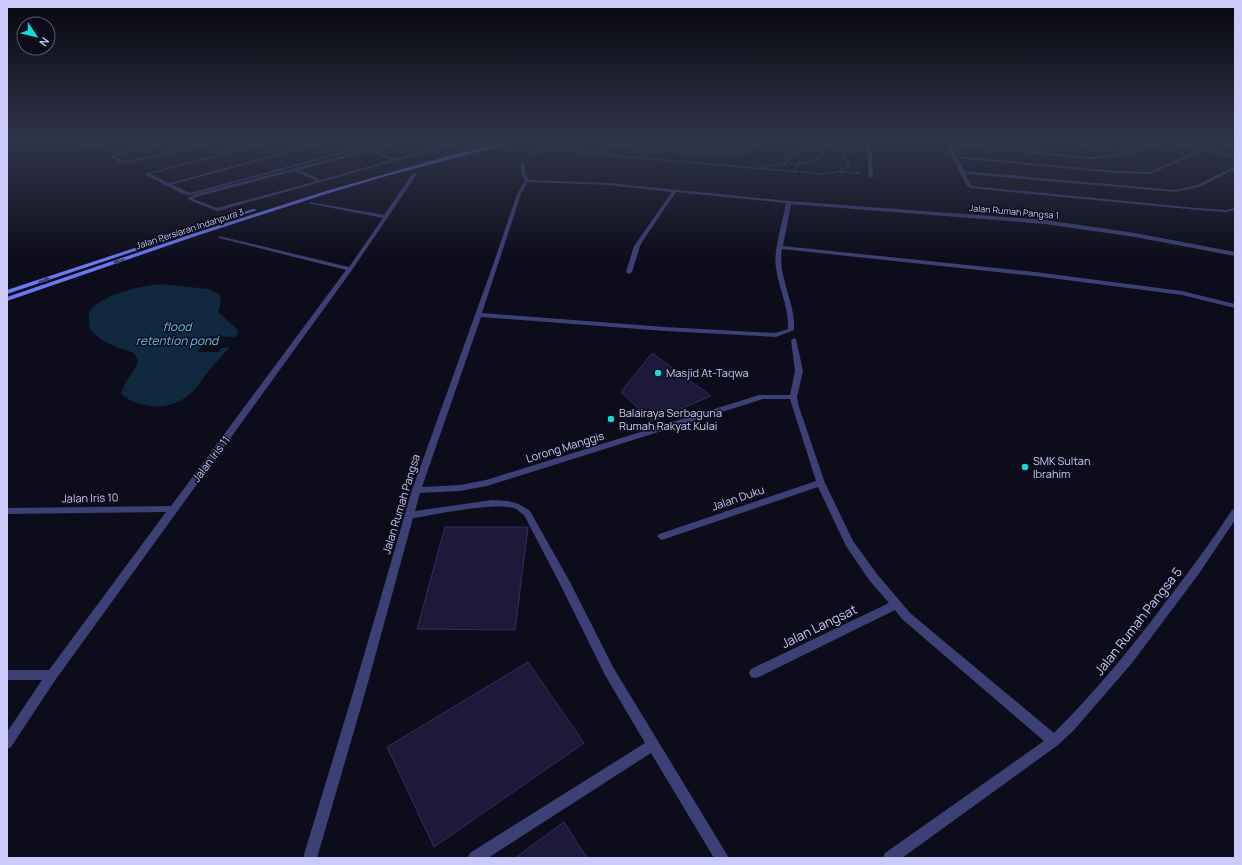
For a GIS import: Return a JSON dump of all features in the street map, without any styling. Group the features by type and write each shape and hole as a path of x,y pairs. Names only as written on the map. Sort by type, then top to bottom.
{"main road":[{"name":"Jalan Persiaran Indahpura 3","path":"7,292 254,210 349,181"},
{"name":"Jalan Persiaran Indahpura 3","path":"7,299 314,197 368,181"}],"street":[{"path":"162,181 185,193 196,193 238,181"},
{"path":"168,184 178,181"},
{"path":"248,181 197,195 189,199 217,210 320,181"},
{"name":"Jalan Iris 11","path":"7,743 52,675 350,268 409,181"},
{"name":"Jalan Rumah Pangsa","path":"310,858 361,686 416,490 479,315 519,194 527,181"},
{"name":"Jalan Rumah Pangsa 1","path":"539,181 594,183 789,202 1069,225 1130,234 1235,254"},
{"path":"966,181 969,186 972,187 1197,209 1226,211 1235,209"},
{"path":"1066,181 1175,191 1187,190 1208,181"},
{"path":"629,272 639,242 675,190"},
{"path":"479,315 731,334 783,334 791,330 792,319 777,260 789,202"},
{"path":"312,203 386,217"},
{"path":"221,237 350,268"},
{"path":"780,247 996,270 1167,291 1203,297 1235,306"},
{"path":"794,340 799,371 793,397 795,407 821,482 849,543 873,578 906,616 1054,741"},
{"name":"Lorong Manggis","path":"416,490 460,488 487,483 762,397 793,397"},
{"name":"Jalan Duku","path":"662,536 821,482"},
{"path":"408,516 492,503 519,507 527,513 566,585 609,671 722,858"},
{"name":"Jalan Iris 10","path":"7,511 174,509"},
{"name":"Jalan Rumah Pangsa 5","path":"890,858 1054,741 1078,718 1139,646 1196,569 1235,512"},
{"name":"Jalan Langsat","path":"755,673 895,605"},
{"path":"7,675 52,675"},
{"path":"476,858 653,745"}],"water":[{"name":"flood retention pond","path":"161,284 208,289 220,295 221,302 218,312 238,330 228,350 196,388 185,398 167,405 148,406 129,400 121,394 138,360 134,353 99,338 91,330 89,323 89,311 99,303 115,294 144,286"}],"pier":[{"path":"210,336 237,337 234,344 229,347 222,348 218,352 197,352"}],"building":[{"name":"Masjid At-Taqwa","path":"652,353 711,396 652,421 621,392"},
{"path":"445,527 528,527 515,630 417,629"},
{"path":"528,662 584,743 434,847 387,747"},
{"path":"564,822 587,858 515,858"}],"place":[{"name":"Masjid At-Taqwa","path":"658,373"},
{"name":"Balairaya Serbaguna Rumah Rakyat Kulai","path":"611,419"},
{"name":"SMK Sultan Ibrahim","path":"1025,467"}]}
